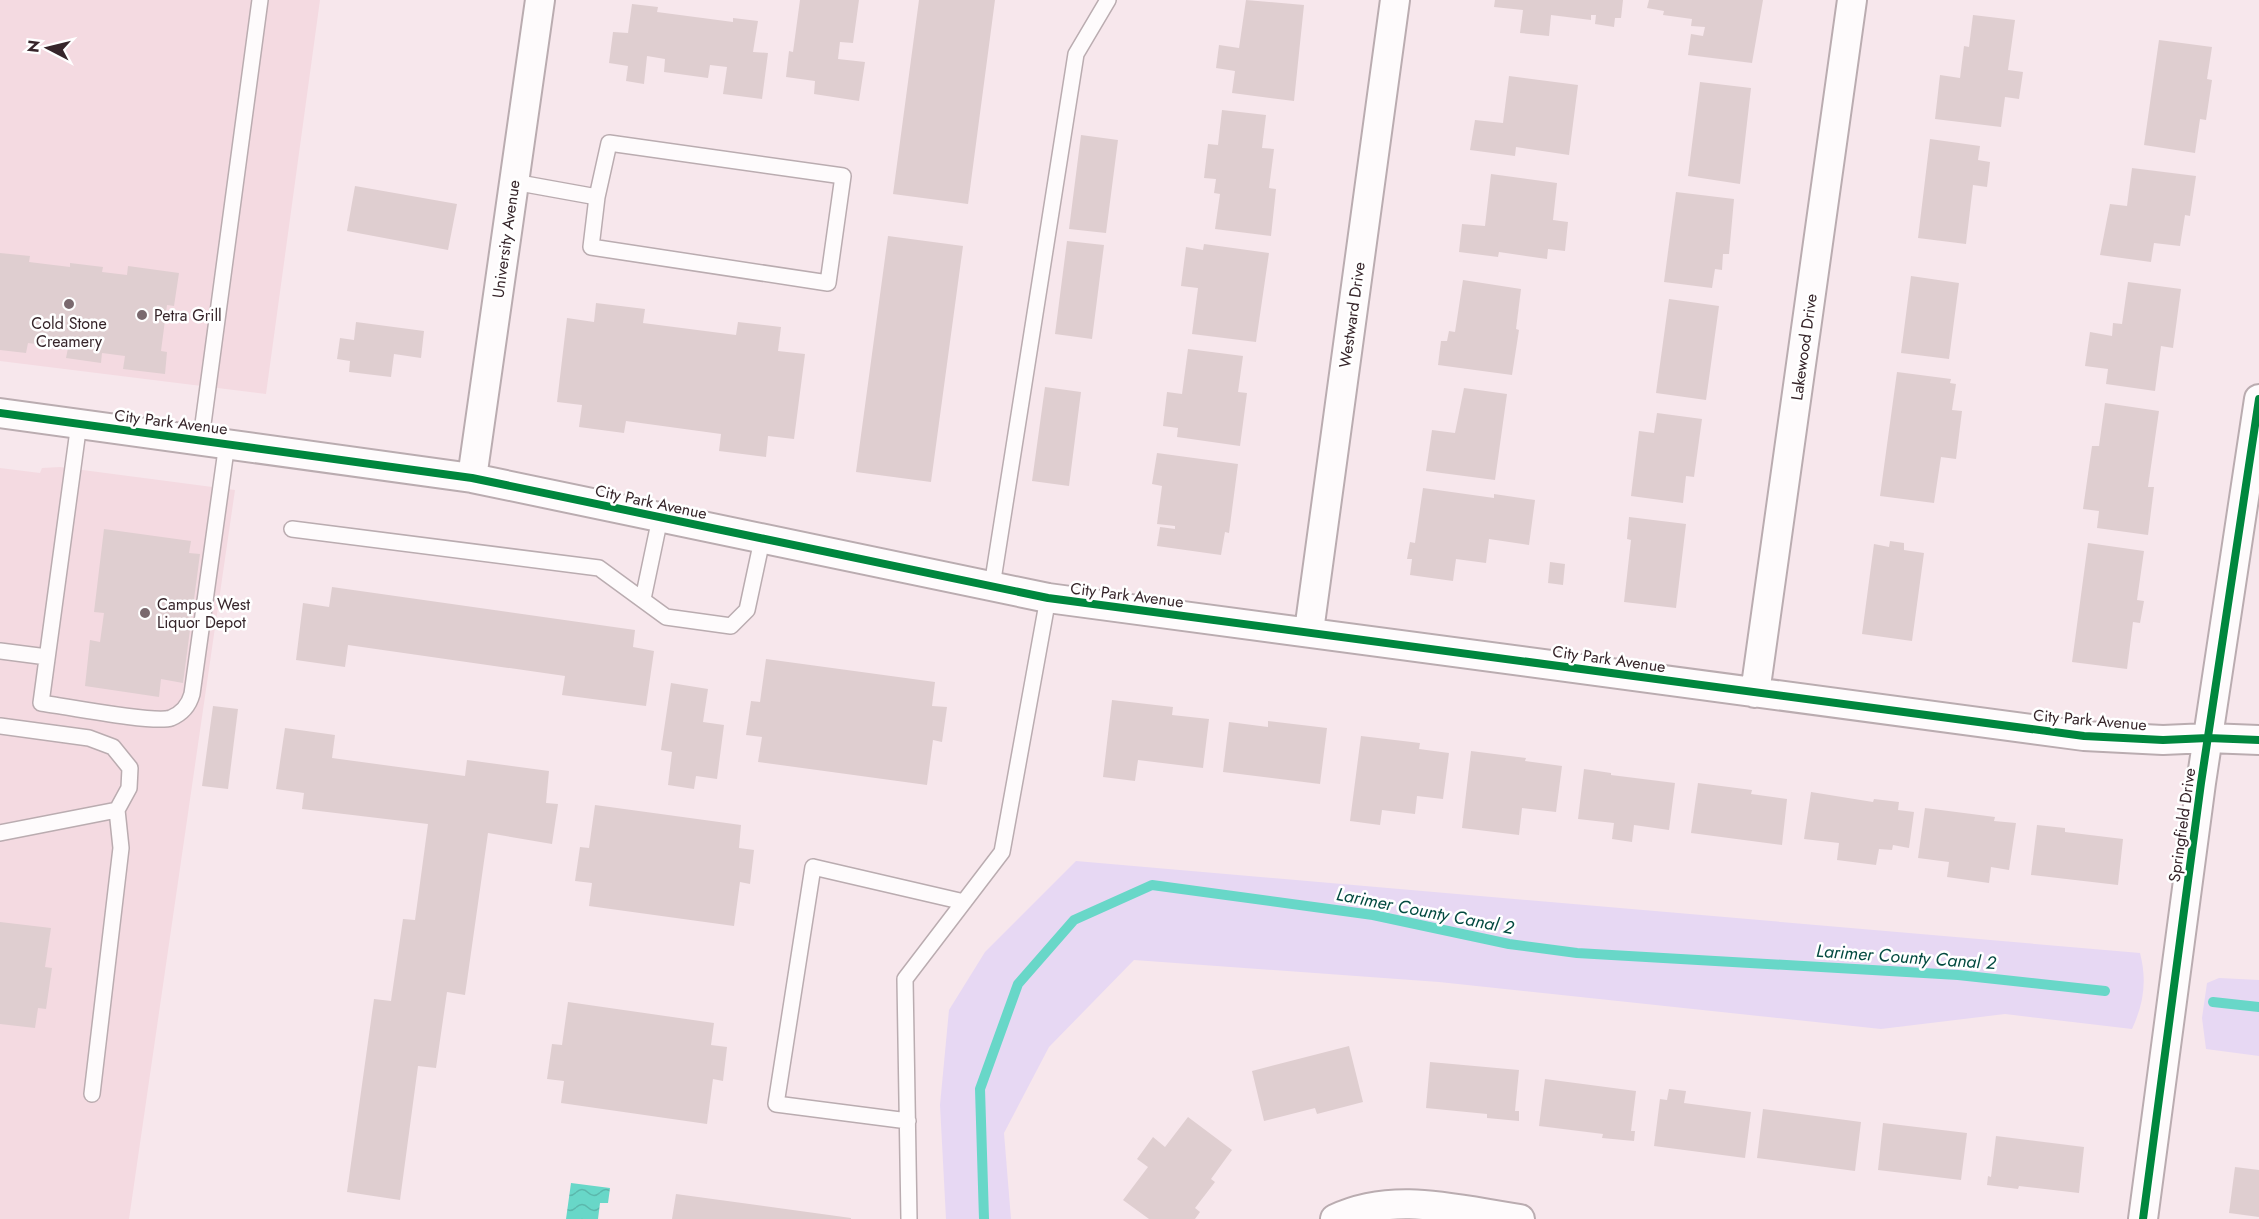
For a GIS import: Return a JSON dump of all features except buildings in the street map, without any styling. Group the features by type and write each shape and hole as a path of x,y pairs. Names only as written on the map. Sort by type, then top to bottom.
{"street":[{"name":"University Avenue","path":"472,478 540,0"},
{"name":"Westward Drive","path":"1309,631 1395,0"},
{"name":"Lakewood Drive","path":"1755,693 1852,0"},
{"name":"Springfield Drive","path":"2143,1219 2208,738 2259,399"},
{"name":"City Park Avenue","path":"0,413 472,478 1048,598 2084,736 2163,740 2208,738 2259,740"},
{"path":"1335,1219 1357,1209 1390,1203 1520,1219"}],"lane":[{"path":"79,423 41,703 162,720 177,715 189,704 260,0"},
{"path":"992,586 1076,54 1108,0"},
{"path":"609,143 843,176 828,283 591,247 597,197 609,143"},
{"path":"514,182 597,197"},
{"path":"643,599 660,518"},
{"path":"292,529 599,568 666,617 731,626 747,610 762,540"},
{"path":"909,1219 905,979 1002,852 1048,598"},
{"path":"0,651 47,657"},
{"path":"0,726 89,738 113,747 130,768 129,788 117,810 121,848 92,1094"},
{"path":"0,833 117,810"},
{"path":"908,1121 776,1104 813,867 964,902"}],"shaded area":[{"path":"0,0 320,0 266,394 0,361"},
{"path":"60,467 235,490 129,1219 0,1219 0,468 40,473 42,468"},
{"path":"1076,861 2140,953 2143,991 2132,1029 2005,1014 1881,1029 1439,982 1134,960 1049,1047 1004,1133 1011,1219 946,1219 940,1105 949,1010 985,952"},
{"path":"2219,978 2259,980 2259,1056 2206,1049 2202,1018 2207,983"}],"water":[{"path":"571,1183 610,1188 608,1203 600,1203 598,1219 566,1219"}],"waterway":[{"name":"Larimer County Canal 2","path":"984,1219 980,1089 1018,984 1074,920 1152,885 1373,915 1509,944 1577,953 1958,975 2105,991"},
{"name":"Larimer County Canal 2","path":"2213,1002 2259,1007"}],"cycle path":[{"path":"2143,1219 2201,783 2259,399"},
{"path":"0,413 472,478 1048,598 2084,736 2163,740 2208,738 2259,740"}],"place":[{"name":"Cold Stone Creamery","path":"69,304"},
{"name":"Petra Grill","path":"142,315"},
{"name":"Campus West Liquor Depot","path":"145,613"}]}
